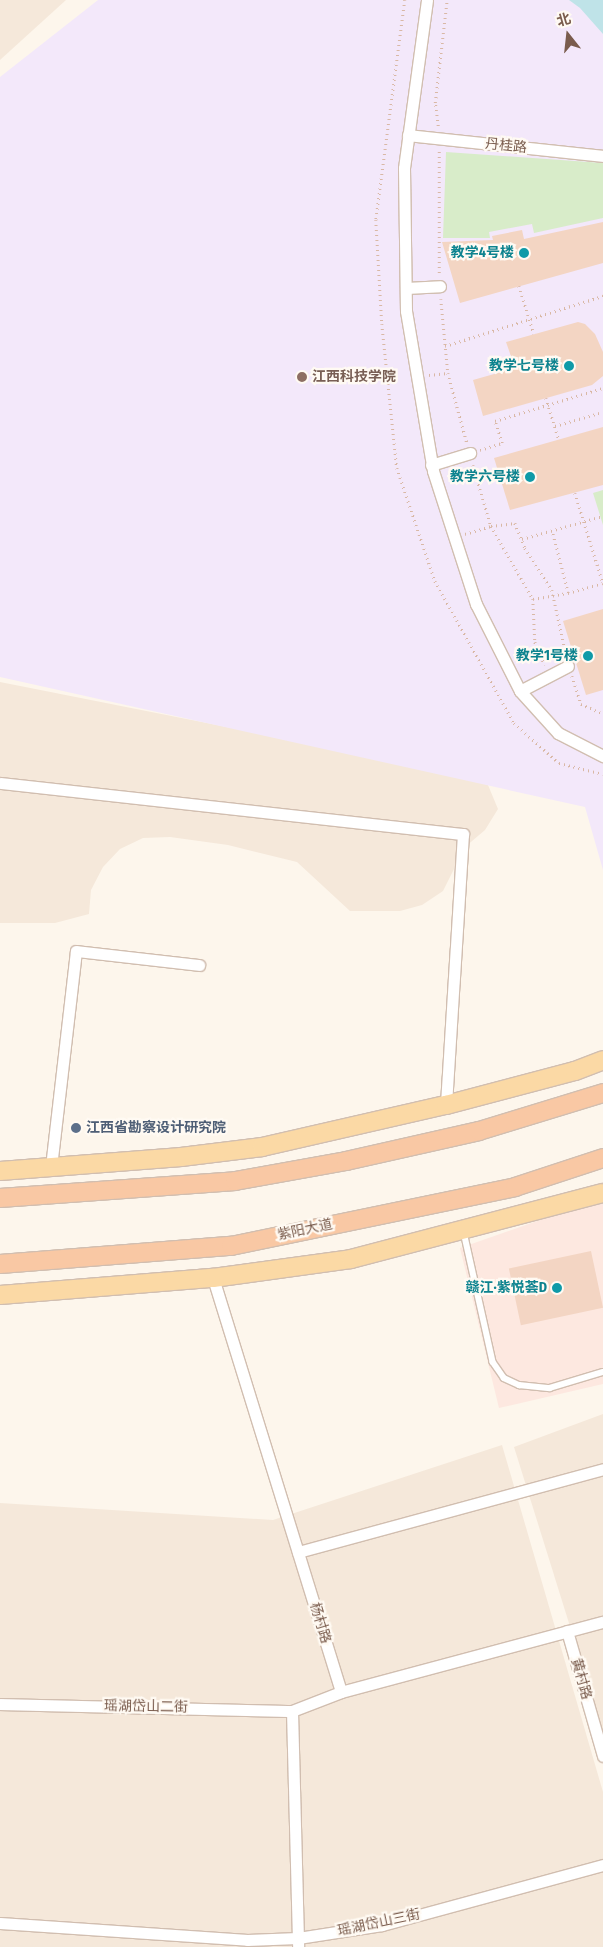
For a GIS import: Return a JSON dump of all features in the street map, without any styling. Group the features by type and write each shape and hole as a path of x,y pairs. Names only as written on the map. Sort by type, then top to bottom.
{"highway":[{"path":"0,1198 235,1181 346,1161 479,1131 603,1093"},
{"name":"紫阳大道","path":"0,1264 231,1246 515,1187 603,1158"}],"main road":[{"path":"0,1171 181,1157 262,1147 446,1105 575,1071 603,1060"},
{"path":"0,1295 213,1278 351,1259 603,1193"}],"street":[{"path":"427,0 404,168 406,288 417,377 432,465 476,604 520,691 558,734 603,756"},
{"name":"丹桂路","path":"408,135 603,156"},
{"path":"406,288 440,286"},
{"path":"432,465 470,453"},
{"path":"520,691 548,674 568,666"},
{"path":"0,783 463,834 446,1105"},
{"path":"51,1167 76,951 199,964"},
{"name":"杨村路","path":"213,1278 341,1692"},
{"path":"298,1552 603,1469"},
{"path":"298,1942 292,1711 341,1692 603,1622"},
{"name":"黄村路","path":"567,1631 603,1756"},
{"name":"瑶湖岱山二街","path":"0,1704 292,1711"},
{"name":"瑶湖岱山三街","path":"0,1923 298,1942 382,1925 603,1865"}],"lane":[{"path":"464,1230 493,1362 504,1378 519,1385 550,1388 603,1372"}],"path":[{"path":"447,0 435,103 440,139 436,248 448,373 491,526 533,599 535,642 548,674"},
{"path":"519,286 534,334"},
{"path":"445,346 603,296"},
{"path":"597,298 603,301"},
{"path":"417,377 448,373"},
{"path":"470,453 502,443 496,421 603,388"},
{"path":"546,398 559,440"},
{"path":"555,426 603,412"},
{"path":"533,599 554,596 603,583 575,493"},
{"path":"522,540 603,516"},
{"path":"454,537 491,526 515,523 522,540 554,596 568,666 581,704 603,714"},
{"path":"552,531 568,592"}],"shaded area":[{"path":"0,0 66,0 0,60"},
{"name":"江西科技学院","path":"98,0 603,0 603,870 585,807 0,677 0,77"},
{"path":"0,682 464,774 488,785 498,809 485,830 465,847 443,891 422,905 400,911 350,911 297,862 228,845 170,837 143,838 120,849 103,867 91,890 89,914 55,923 0,923"},
{"path":"603,1198 603,1384 499,1408 460,1248"},
{"path":"603,1414 603,1732 514,1447"},
{"path":"502,1445 603,1792 603,1947 0,1947 0,1503 273,1520"}],"green space":[{"path":"446,152 603,163 603,218 534,233 532,224 489,232 490,238 443,238"},
{"path":"603,490 603,525 593,493"}],"water":[{"path":"569,0 603,0 603,34 580,8"}],"building":[{"name":"教学4号楼","path":"603,222 603,263 460,303 442,242 493,240 492,236 522,230 524,239"},
{"path":"578,322 585,324 595,334 603,352 603,376 592,385 483,416 473,380 515,368 506,342"},
{"path":"603,427 603,485 510,510 494,458"},
{"name":"教学1号楼","path":"603,609 603,690 586,695 563,621"},
{"name":"赣江·紫悦荟D","path":"591,1251 603,1308 521,1325 509,1268"}],"place":[{"name":"教学4号楼","path":"524,253"},
{"name":"教学七号楼","path":"569,366"},
{"name":"江西科技学院","path":"302,377"},
{"name":"教学六号楼","path":"530,477"},
{"name":"教学1号楼","path":"588,656"},
{"name":"江西省勘察设计研究院","path":"76,1128"},
{"name":"赣江·紫悦荟D","path":"557,1288"}]}
